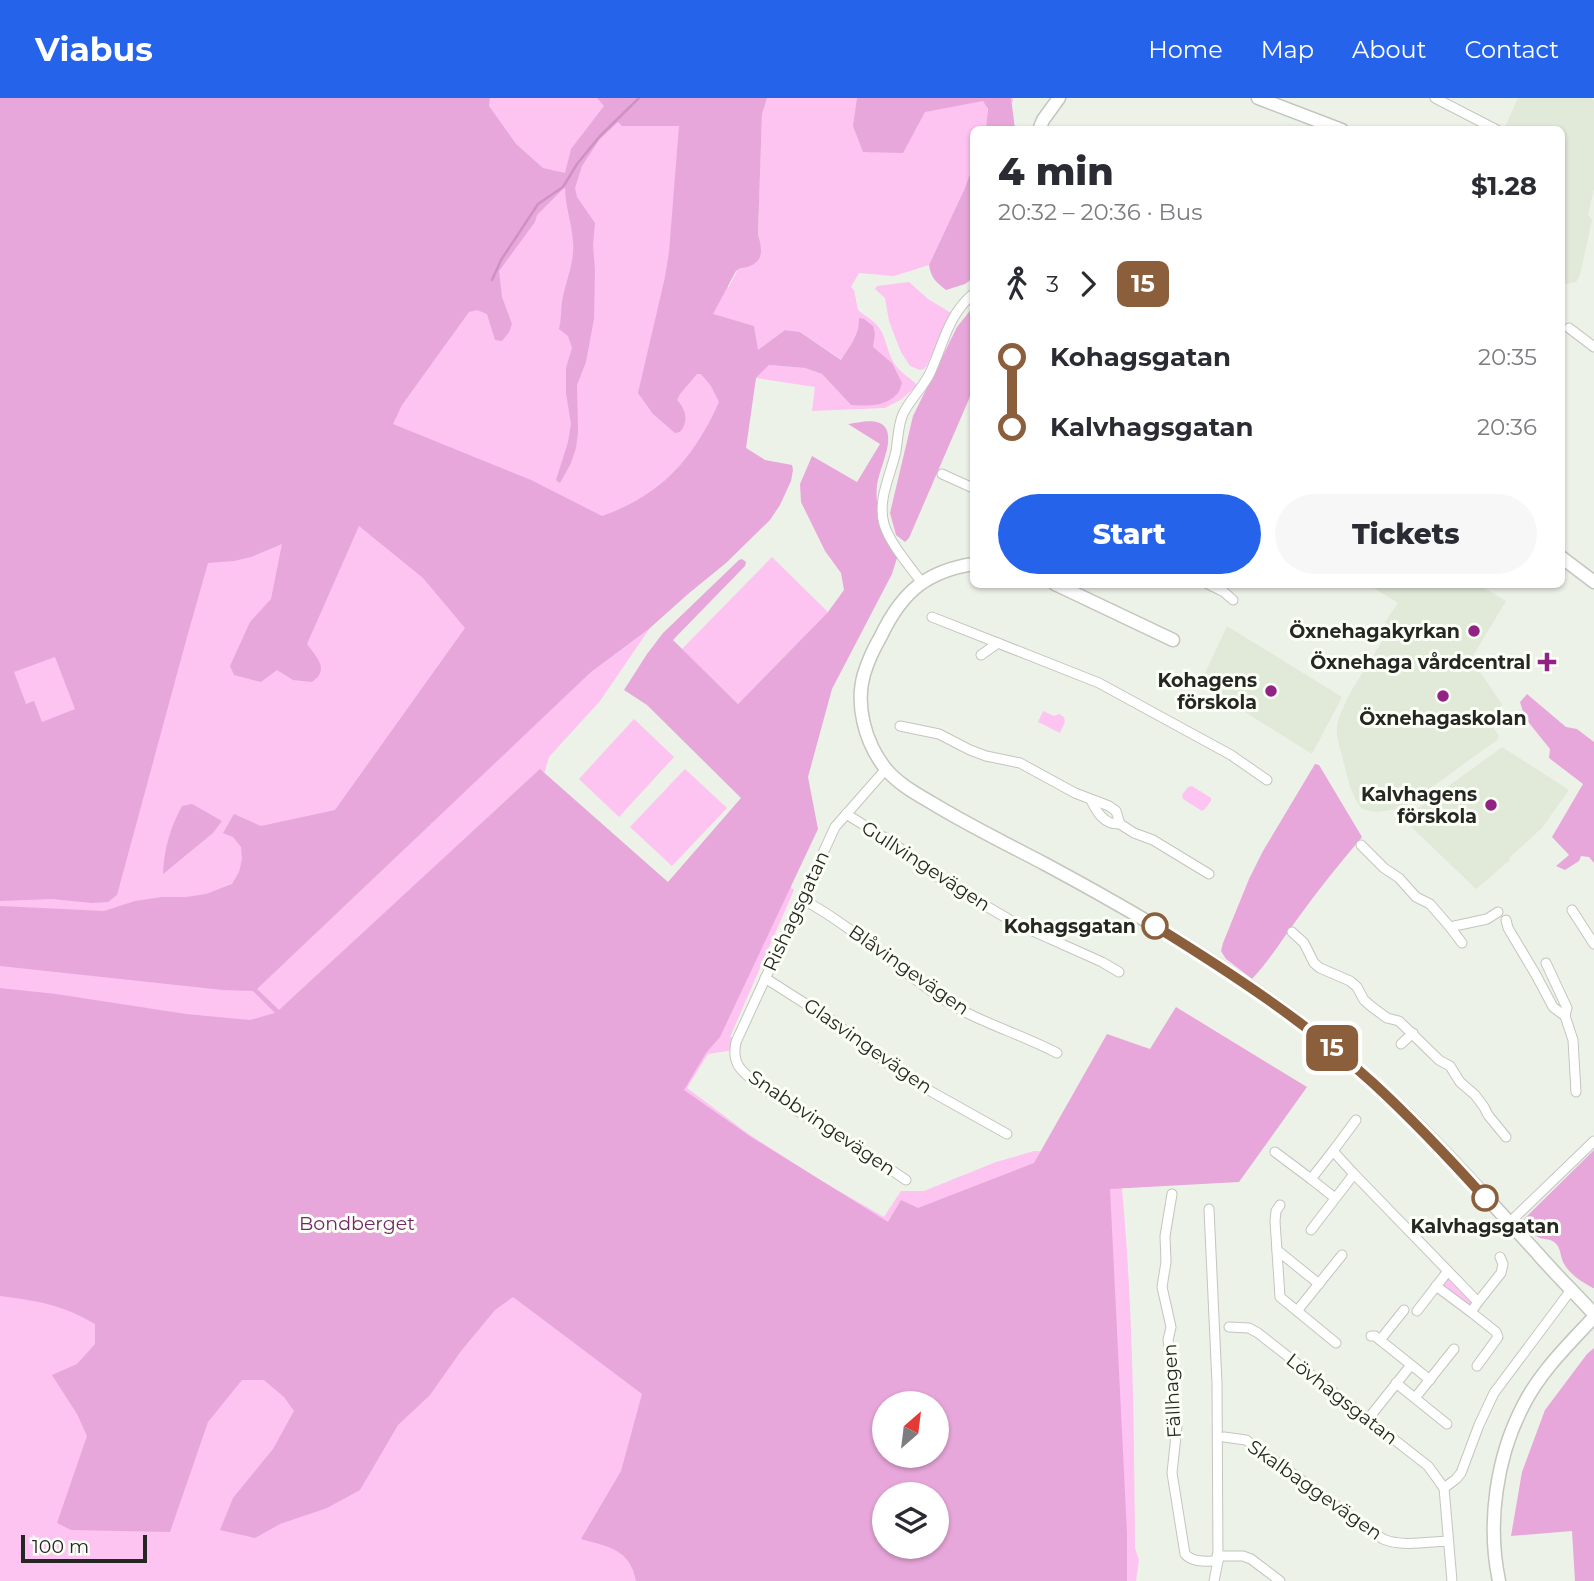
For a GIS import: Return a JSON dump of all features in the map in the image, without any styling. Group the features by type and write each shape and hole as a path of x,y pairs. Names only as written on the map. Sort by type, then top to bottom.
{"street":[{"path":"1041,126 1059,98"},
{"path":"1258,98 1332,126"},
{"path":"1435,98 1489,126"},
{"path":"922,583 884,525 884,494 903,414 929,374 953,316 970,297"},
{"path":"1569,328 1594,346"},
{"path":"942,474 970,487"},
{"path":"1565,560 1594,582"},
{"path":"970,565 954,568 922,583 909,594 897,608 873,651 864,674 862,714 869,739 886,769 916,794 1123,907 1278,1006 1371,1081 1420,1128 1594,1316 1538,1381 1513,1429 1495,1507 1494,1531 1499,1581"},
{"path":"1063,588 1173,640"},
{"path":"1216,588 1233,600"},
{"path":"932,618 1099,682 1231,755 1267,780"},
{"path":"981,655 998,643"},
{"path":"900,726 939,734 986,756 1020,763 1091,800 1109,806 1116,811 1120,824 1209,874"},
{"name":"Rishagsgatan","path":"738,1066 735,1057 736,1042 835,827 886,769"},
{"name":"Gullvingevägen","path":"846,814 892,843 942,880 1016,923 1119,972"},
{"path":"1361,845 1399,878 1416,897 1430,904 1462,943"},
{"name":"Blåvingevägen","path":"802,899 850,930 943,999 980,1019 1057,1053"},
{"path":"1572,910 1594,944"},
{"path":"1450,927 1488,919 1499,912"},
{"path":"1506,920 1553,1007 1566,1016"},
{"path":"1292,932 1304,943 1314,962 1321,968 1350,981 1372,1007 1387,1018 1399,1021 1439,1060 1450,1066 1506,1137"},
{"path":"1546,963 1567,1008 1566,1016 1573,1040 1576,1092"},
{"name":"Glasvingevägen","path":"765,978 834,1022 887,1063 1007,1134"},
{"path":"1401,1045 1413,1033"},
{"name":"Snabbvingevägen","path":"738,1066 793,1109 906,1180"},
{"path":"1311,1179 1356,1120"},
{"path":"1509,1223 1594,1141"},
{"path":"1333,1151 1478,1302"},
{"path":"1275,1152 1335,1198"},
{"path":"1311,1230 1354,1174"},
{"name":"Fällhagen","path":"1172,1194 1162,1287 1171,1327 1168,1340 1175,1383 1172,1415 1177,1426 1172,1472 1185,1554 1197,1561 1217,1559"},
{"path":"1280,1205 1275,1217 1279,1294 1336,1343"},
{"path":"1209,1209 1217,1383 1217,1559 1214,1581"},
{"path":"1277,1250 1319,1284"},
{"path":"1297,1311 1342,1255"},
{"path":"1471,1312 1501,1272 1503,1264 1500,1257"},
{"path":"1417,1311 1448,1271"},
{"path":"1436,1286 1496,1332 1498,1337 1477,1366"},
{"path":"1451,1581 1444,1488 1461,1474 1494,1393 1571,1290"},
{"path":"1404,1310 1376,1338 1430,1380"},
{"name":"Lövhagsgatan","path":"1230,1327 1249,1328 1258,1333 1428,1466 1444,1488"},
{"path":"1415,1398 1454,1349"},
{"path":"1368,1419 1411,1365"},
{"path":"1396,1383 1447,1423"},
{"name":"Skalbaggevägen","path":"1224,1437 1245,1440 1383,1539 1399,1543 1447,1541"},
{"path":"1217,1559 1243,1556 1280,1581"}],"shaded area":[{"path":"1518,98 1592,98 1594,101 1594,188 1588,215 1592,220 1580,275 1576,282 1565,284 1565,126 1505,126"},
{"path":"1374,588 1484,588 1506,601 1471,659 1502,704 1492,721 1499,736 1407,805 1399,809 1376,812 1362,809 1350,787 1337,737 1337,725 1350,693 1391,627 1385,622 1398,603"},
{"name":"Kohagens förskola","path":"1227,626 1342,697 1312,754 1200,684"},
{"name":"Kalvhagens förskola","path":"1502,747 1569,790 1542,828 1476,889 1403,819"}],"green space":[{"name":"Bondberget","path":"0,98 726,98 728,288 739,268 753,264 761,253 758,234 762,113 767,98 1013,98 1013,102 987,107 987,126 970,126 970,174 929,265 894,276 859,273 851,287 858,310 878,326 896,366 917,385 902,399 885,408 812,411 815,387 756,378 769,365 805,368 822,374 851,405 892,363 872,347 875,334 860,326 842,360 800,332 785,330 757,351 754,326 724,318 726,489 650,628 600,701 549,757 542,781 666,914 744,841 794,890 730,1037 743,1038 740,1049 708,1054 687,1088 750,1135 884,1217 901,1191 924,1191 996,1162 1034,1151 1089,1153 1120,1169 1130,1310 1135,1548 1139,1560 1136,1581 0,1581"},
{"name":"Bondberget","path":"0,98 490,98 489,106 516,144 543,168 565,173 571,149 604,106 597,98 767,98 762,114 758,234 761,254 753,265 736,271 713,314 754,326 758,350 785,330 800,332 841,360 856,335 859,318 864,319 873,326 873,347 892,363 902,383 898,392 882,403 851,405 822,374 805,368 769,365 756,378 746,448 765,460 792,465 791,481 770,520 726,563 650,628 591,672 257,989 279,1010 540,769 668,882 741,798 647,705 624,690 663,633 739,560 746,562 745,566 673,640 738,704 828,612 844,590 841,573 825,551 801,502 800,484 812,456 857,482 880,444 848,424 872,421 882,424 888,433 888,439 877,485 878,512 883,530 897,558 892,574 832,689 808,777 818,829 720,1037 706,1053 684,1090 751,1137 888,1222 901,1200 918,1208 1034,1163 1107,1034 1150,1049 1176,1007 1307,1087 1239,1182 1110,1189 1127,1581 636,1581 629,1562 617,1551 581,1539 621,1471 642,1394 513,1297 495,1310 461,1351 430,1395 398,1425 360,1490 327,1508 280,1524 255,1538 220,1530 233,1498 273,1449 294,1411 284,1397 264,1380 242,1380 208,1422 170,1532 71,1530 57,1523 87,1436 77,1414 52,1375 77,1364 95,1344 95,1324 49,1304 0,1296 0,988 186,1014 250,1020 275,1013 253,991 0,966 0,906 104,911 135,901 206,894 232,884 239,872 241,847 233,837 223,833 234,814 261,826 335,810 465,628 423,578 359,526 307,644 320,663 320,673 312,682 293,680 277,670 261,682 234,675 230,666 250,622 271,599 282,544 251,557 208,563 117,895 108,902 52,899 0,901","holes":["618,122 622,126 679,126 669,252 638,393 653,414 675,433 680,432 685,420 683,407 677,400 697,374 701,374 711,386 719,402 699,440 674,472 642,497 602,516 531,480 393,424 402,405 469,312 477,310 487,314 495,340 502,341 509,332 512,324 502,297 499,271 535,222 537,215 565,187 573,250 559,329 568,336 572,348 566,368 566,393 571,424 556,480 560,483 576,448 577,385 586,362 594,319 595,223 577,197 575,188 582,166 599,140","55,657 75,709 42,722 34,701 26,704 14,672"]},
{"path":"857,98 1011,98 1015,126 986,126 988,109 983,101 925,112 903,153 863,152 853,126"},
{"path":"970,174 970,280 946,290 934,279 929,265"},
{"path":"909,282 928,299 951,313 927,365 920,370 910,366 901,352 889,321 885,298 875,289 877,286"},
{"path":"970,311 970,396 905,542 896,535 890,513 913,416 957,327"},
{"path":"772,557 828,612 738,704 682,649"},
{"path":"1527,694 1566,727 1577,729 1594,742 1594,863 1589,857 1581,856 1579,861 1565,870 1556,866 1569,855 1552,837 1583,784 1549,758 1550,749 1525,718 1520,702"},
{"path":"1043,711 1064,717 1065,722 1060,733 1038,722"},
{"path":"634,719 674,757 619,817 579,779"},
{"path":"1315,764 1319,765 1362,837 1252,979 1226,959 1221,951 1223,943 1263,851"},
{"path":"685,769 727,808 672,866 630,827"},
{"path":"1192,786 1211,798 1202,811 1183,799 1182,795"},
{"path":"192,804 222,821 213,833 163,874 166,847 174,822 182,806"},
{"path":"1594,1150 1593,1288 1569,1270 1556,1244 1535,1236 1522,1221"},
{"path":"1449,1277 1474,1302 1471,1308 1443,1287 1442,1283"},
{"path":"1594,1348 1594,1581 1575,1581 1572,1531 1511,1536 1522,1472 1545,1410"}],"waterway":[{"path":"492,280 501,260 538,204 563,187 577,164 600,136 639,98"}],"bus line":[{"name":"15","path":"1155,926 1278,1006 1348,1061 1420,1128 1485,1198"}],"place":[{"name":"Öxnehagakyrkan","path":"1474,631"},
{"name":"Öxnehaga vårdcentral","path":"1547,662"},
{"name":"Kohagens förskola","path":"1271,691"},
{"name":"Öxnehagaskolan","path":"1443,696"},
{"name":"Kalvhagens förskola","path":"1491,805"},
{"name":"Kohagsgatan","path":"1155,926"},
{"name":"Kalvhagsgatan","path":"1485,1198"}]}
